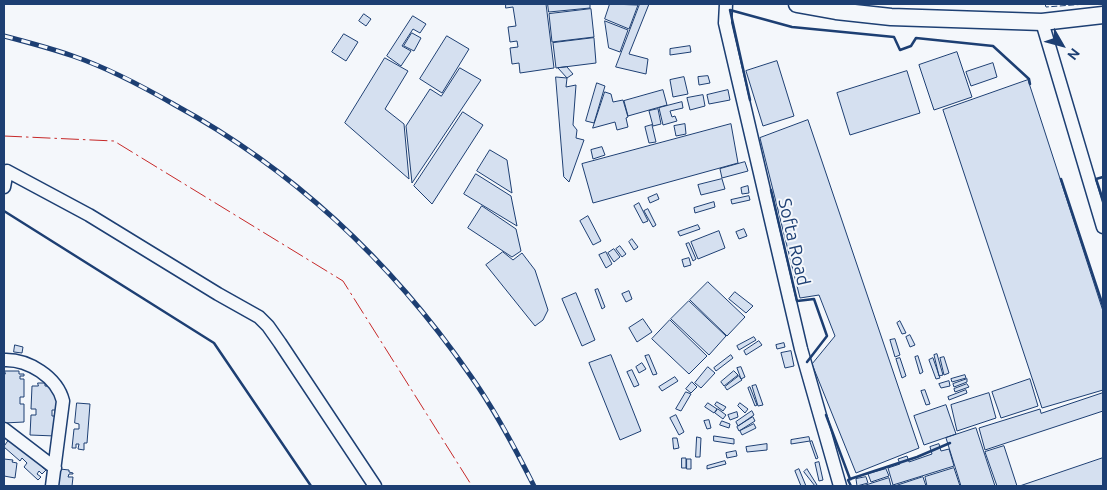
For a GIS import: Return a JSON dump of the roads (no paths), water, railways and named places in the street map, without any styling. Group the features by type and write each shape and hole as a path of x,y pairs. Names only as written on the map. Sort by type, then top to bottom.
{"main road":[{"path":"797,4 836,11 890,17 1042,22 1103,16"}],"street":[{"name":"Softa Road","path":"726,4 725,23 801,349 840,486"},
{"path":"1042,22 1103,227"},
{"path":"4,187 7,171 89,215 258,317 268,326 280,343 375,486"},
{"path":"4,360 29,366 49,377 61,393 63,401 52,486"},
{"path":"4,429 55,468"}],"railway":[{"path":"4,36 73,56 137,84 219,131 260,159 300,190 374,258 440,334 488,402 534,486"}]}
